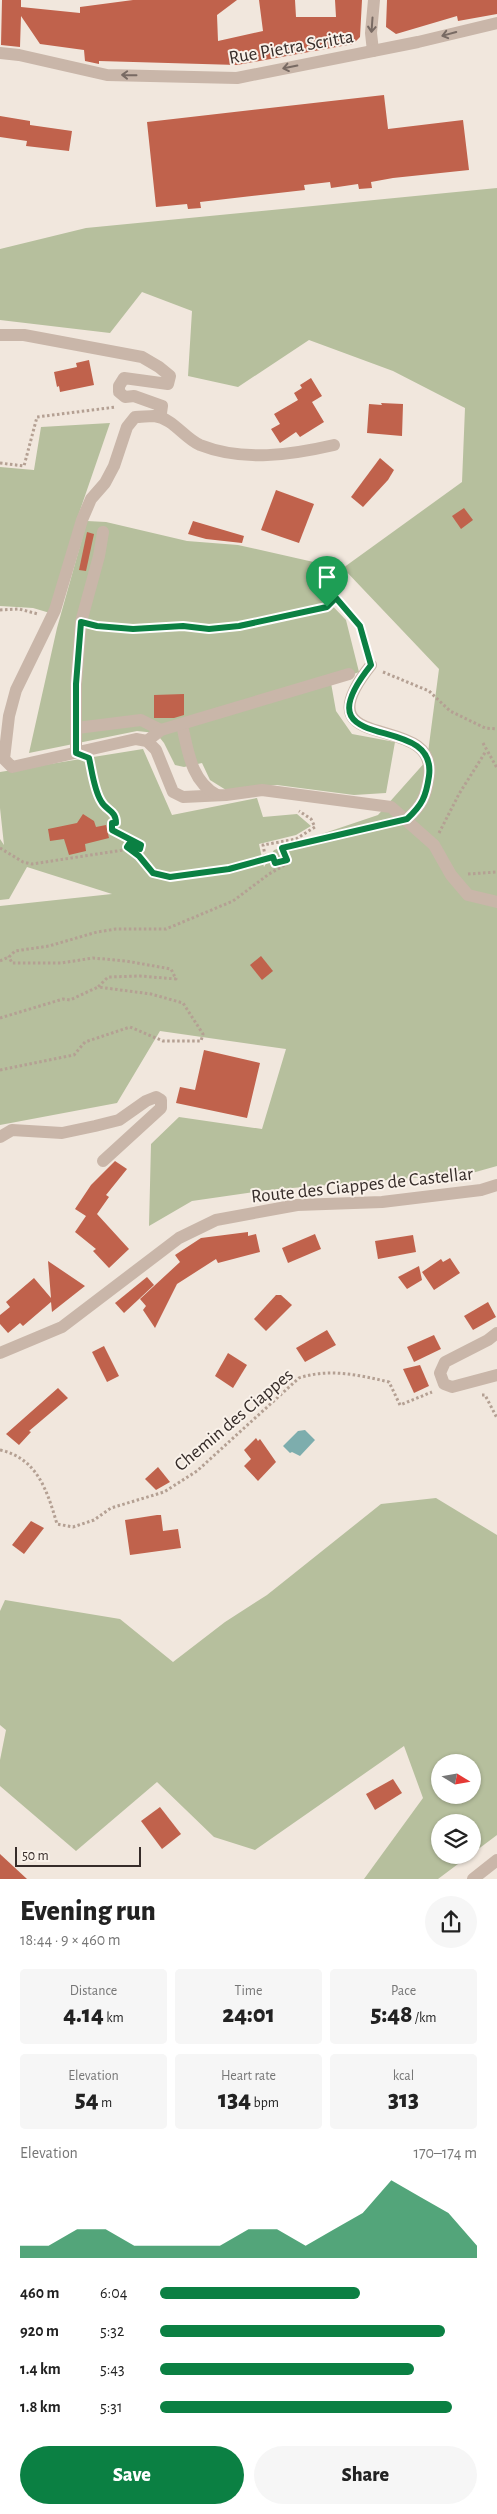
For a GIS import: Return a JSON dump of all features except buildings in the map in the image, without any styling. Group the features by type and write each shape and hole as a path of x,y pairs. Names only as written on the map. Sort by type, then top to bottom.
{"street":[{"path":"372,51 371,33 374,0"},
{"name":"Rue Pietra Scritta","path":"0,54 19,55 107,75 237,78 372,51 497,23"},
{"path":"0,335 24,335 142,356 160,367 170,376 168,384 124,378 119,386 119,392 125,397 134,396 162,406 156,416"},
{"path":"334,445 294,454 255,455 228,452 198,444 164,419 156,416 135,417 127,427 114,466 106,483 91,499 82,520 55,610 16,690 9,716 3,754 4,759 12,767 136,739 147,741 156,750 173,792 183,797 262,790 391,807 407,819 434,845 452,875 468,895 497,902"},
{"path":"76,753 76,684 81,622 99,556 103,532"},
{"path":"371,665 350,695 350,711 356,723 372,730 402,736 415,744 427,758 430,772 427,790 421,806 407,819"},
{"path":"147,741 161,730 349,674"},
{"path":"77,728 142,720 161,730"},
{"path":"182,725 197,776 208,790 216,795"},
{"path":"0,1137 12,1130 62,1133 95,1126 119,1120 146,1101 156,1097 161,1100 161,1108 103,1161"},
{"name":"Route des Ciappes de Castellar","path":"0,1353 62,1327 179,1238 216,1220 297,1205 382,1202 481,1190 497,1185"},
{"path":"497,1332 488,1340 446,1362 440,1373 444,1384 452,1387 497,1375"},
{"path":"472,1879 497,1860"}],"path":[{"path":"0,462 24,466 37,417 117,407 125,397"},
{"path":"327,564 336,598 360,626 371,665 403,682 428,691 450,710 485,728 497,729"},
{"path":"81,622 97,626 133,629 239,626 327,607 336,598"},
{"path":"0,610 19,609"},
{"path":"483,743 497,768"},
{"path":"434,845 459,794 486,751"},
{"path":"76,753 89,758 100,800 114,812 116,818 116,823 112,823 112,830 141,845 140,849 129,844 127,847 153,873 170,877 229,869 273,857 275,863 287,860"},
{"path":"266,860 263,845 296,839 316,827 311,819 301,811 292,809"},
{"path":"0,961 9,957 15,951 50,946 96,932 116,929 166,929 233,901 269,874 290,862 287,860 282,848 407,819"},
{"path":"0,848 23,862 32,864 131,849"},
{"path":"452,875 497,872"},
{"path":"0,1018 63,999 70,1000 98,987 108,977 140,976 176,979 171,969 126,960 94,958 60,963 12,963 9,957"},
{"path":"0,1070 74,1055 85,1042 130,1027 163,1041 201,1041 203,1034 183,1002 151,994 98,987"},
{"name":"Chemin des Ciappes","path":"0,1450 14,1453 33,1467 48,1492 57,1524 73,1527 94,1520 111,1508 164,1492 197,1471 299,1378 315,1372 331,1375 349,1372 389,1382 400,1405 432,1393"},
{"path":"476,1396 485,1395 497,1418"}],"green space":[{"path":"497,188 497,1166 472,1173 268,1190 192,1201 149,1226 151,1144 179,1117 262,1129 286,1049 160,1031 117,1103 0,1125 0,906 112,894 27,867 9,899 0,900 0,839 4,845 0,808 0,772 143,749 172,815 257,798 263,817 297,814 311,826 296,835 259,844 264,867 274,850 378,815 427,760 439,669 343,568 462,482 465,408 393,371 309,340 238,387 188,376 192,311 142,292 110,333 0,320 0,249 86,228"},
{"path":"110,423 77,519 50,613 33,608 0,606 0,467 34,470 41,427"},
{"path":"87,521 106,522 187,541 238,545 318,563 323,596 346,620 359,672 331,683 336,711 352,734 395,742 386,793 354,795 277,785 226,790 210,780 202,763 184,767 175,765 164,743 156,733 137,731 29,753 57,628"},
{"path":"436,1498 497,1535 497,1835 481,1847 481,1814 431,1814 431,1864 458,1864 438,1879 364,1879 423,1798 404,1746 255,1850 214,1837 157,1782 76,1851 0,1786 0,1760 6,1730 0,1725 0,1611 5,1600 120,1619 173,1662 225,1622 267,1595 381,1504"}],"water":[{"path":"305,1430 315,1440 300,1456 292,1452 290,1453 283,1446 298,1431"}],"route":[{"path":"336,598 360,626 366,643 371,665 350,695 350,711 356,723 372,730 402,736 415,744 427,758 430,772 427,790 421,806 407,819 282,848 287,860 275,863 273,857 229,869 206,871 184,876 170,877 153,873 139,856 127,847 129,844 140,849 141,845 127,836 112,830 112,823 116,823 116,818 114,812 100,800 89,758 76,753 76,684 81,622 97,626 133,629 183,626 209,629 239,626 327,607 336,598"}]}
